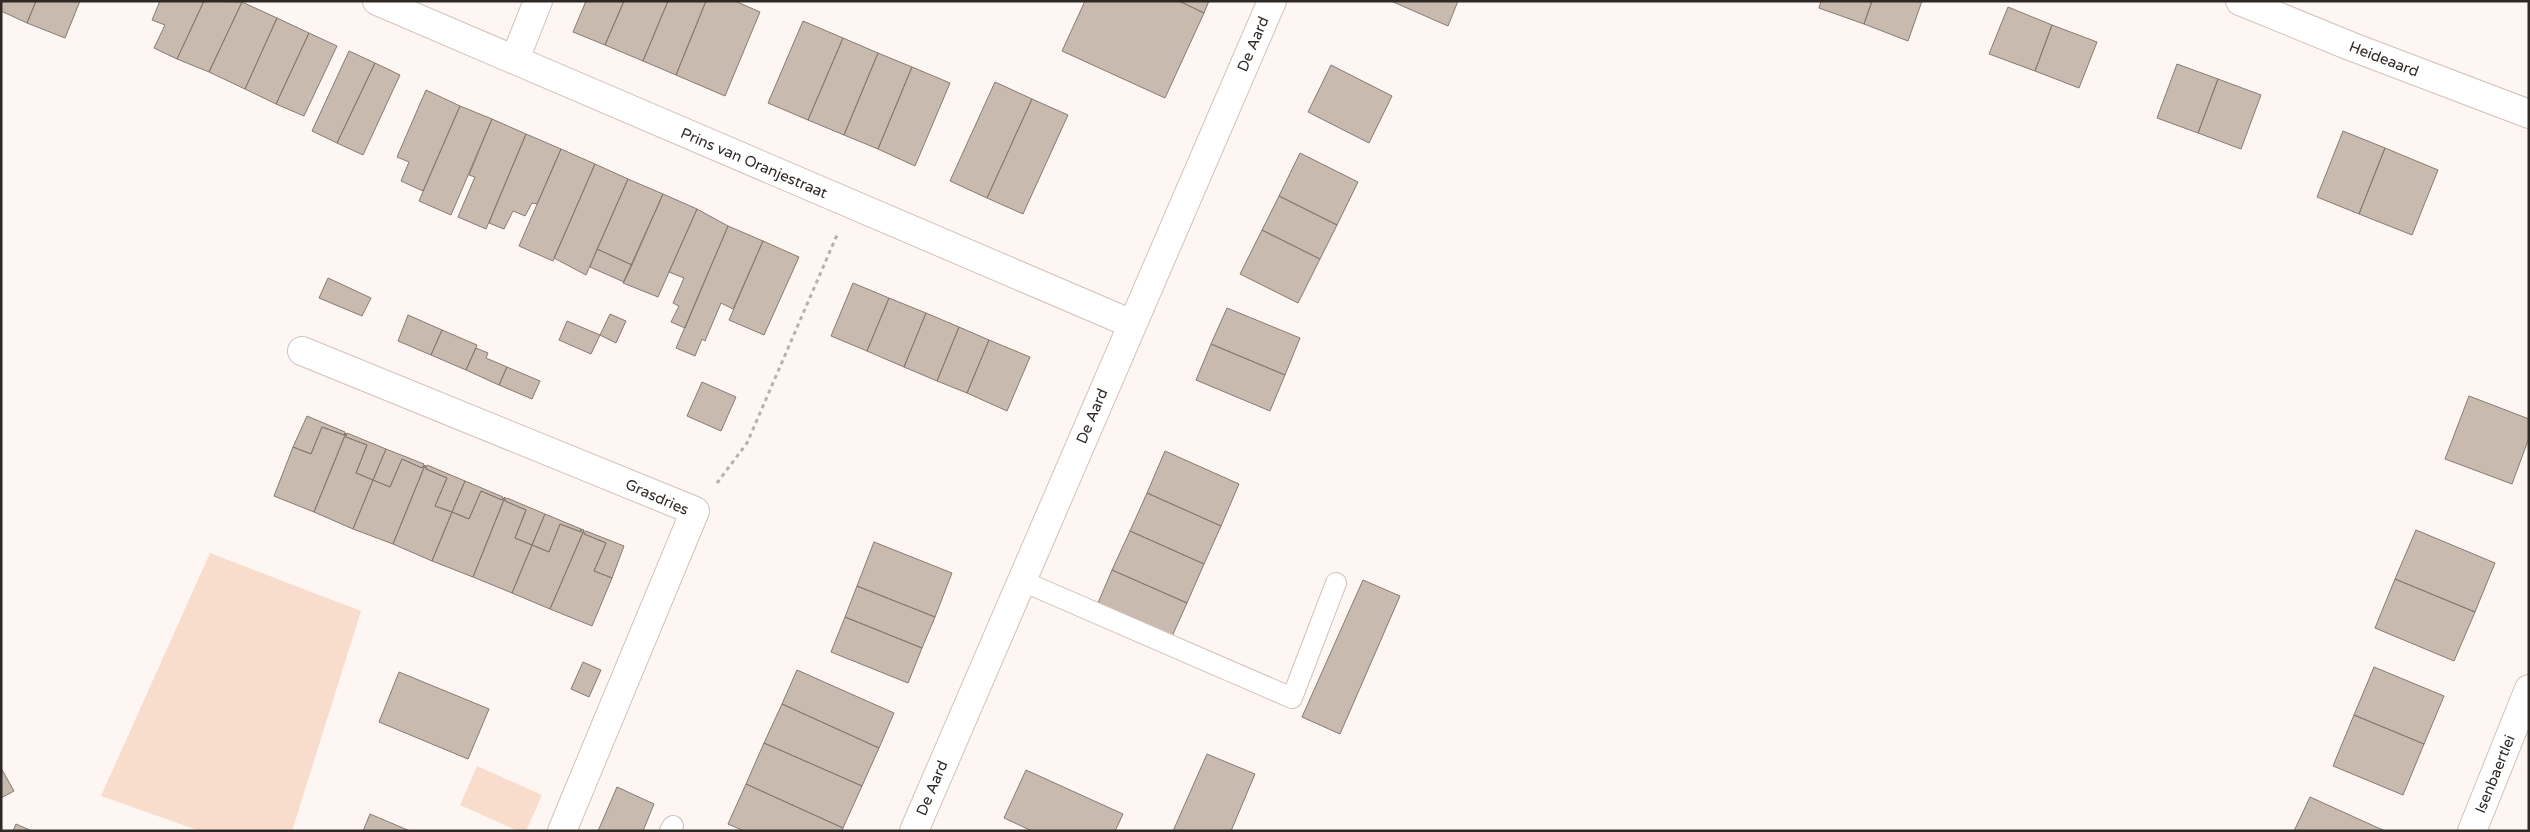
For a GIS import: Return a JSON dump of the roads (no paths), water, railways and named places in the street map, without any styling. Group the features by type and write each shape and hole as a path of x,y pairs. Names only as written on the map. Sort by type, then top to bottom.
{"street":[{"name":"Prins van Oranjestraat","path":"377,1 1132,324"},
{"path":"514,59 538,1"},
{"name":"De Aard","path":"914,831 1020,580 1272,1"},
{"name":"Heideaard","path":"2240,1 2529,114"},
{"name":"Grasdries","path":"302,351 695,511 562,831"},
{"name":"Isenbaertlei","path":"2472,831 2529,689"}],"lane":[{"path":"1020,580 1292,698 1336,583"}]}
